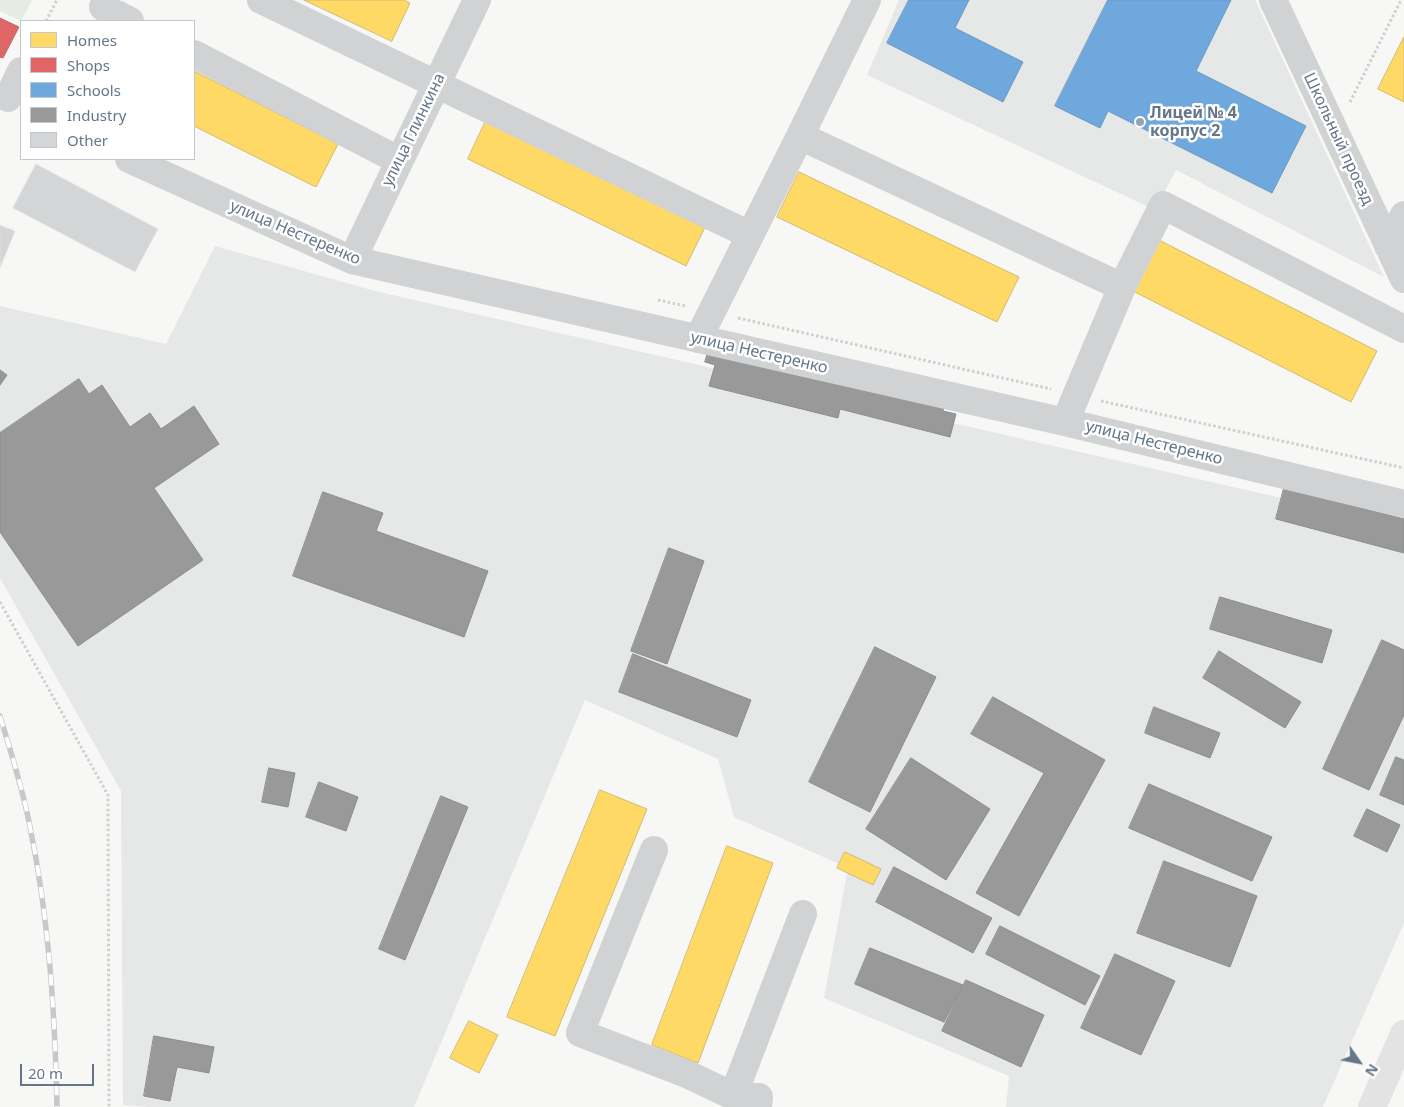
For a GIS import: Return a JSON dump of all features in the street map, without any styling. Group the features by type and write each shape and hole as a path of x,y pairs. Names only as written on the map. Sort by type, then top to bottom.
{"main road":[{"path":"1372,1107 1404,1034"}],"street":[{"path":"106,0 103,7 128,20"},
{"path":"262,0 750,235"},
{"name":"улица Глинкина","path":"352,260 398,160 477,0"},
{"path":"698,339 867,0"},
{"name":"Школьный проезд","path":"1273,0 1404,279"},
{"path":"195,55 398,160"},
{"path":"10,99 20,74"},
{"path":"800,136 1122,288"},
{"name":"улица Нестеренко","path":"131,160 352,260 1065,422 1404,504"},
{"path":"1065,422 1122,288 1163,205 1404,329"},
{"path":"1388,246 1404,215"},
{"path":"654,850 580,1033 689,1075 733,1096 759,1097 758,1107"},
{"path":"733,1096 803,914"}],"path":[{"path":"47,20 57,0"},
{"path":"1335,132 1401,0"},
{"path":"653,299 1404,468"},
{"path":"0,602 108,795 109,1107"}],"shaded area":[{"path":"0,0 32,0 20,21 0,11"},
{"name":"Лицей № 4 корпус 2","path":"899,0 1255,0 1384,277 1176,170 1155,210 867,75"},
{"path":"215,246 375,291 1404,526 1404,923 1323,1107 1006,1107 1009,1076 824,998 848,868 734,817 718,759 585,700 414,1107 148,1107 123,1105 121,791 0,578 0,306 166,344"}],"building: Homes":[{"path":"304,0 404,0 410,3 392,41"},
{"path":"1404,37 1404,102 1378,89"},
{"path":"195,72 338,144 316,187 195,126"},
{"path":"490,112 709,219 686,266 468,159"},
{"path":"799,172 1019,277 997,322 777,217"},
{"path":"1155,238 1377,351 1351,402 1129,289"},
{"path":"600,790 647,809 555,1036 507,1017"},
{"path":"727,846 773,863 698,1063 652,1045"},
{"path":"845,852 881,869 873,885 837,868"},
{"path":"469,1021 498,1035 479,1073 450,1058"}],"building: Shops":[{"path":"0,18 19,27 3,58 0,57"}],"building: Schools":[{"path":"909,0 969,0 955,28 1023,62 1003,102 887,43"},
{"path":"1108,0 1231,0 1196,71 1306,126 1272,193 1108,111 1100,128 1055,106"}],"building: Industry":[{"path":"710,346 944,405 943,411 956,414 950,437 840,409 838,418 709,386 715,365 705,362"},
{"path":"0,370 7,375 0,385"},
{"path":"79,379 89,394 102,385 130,427 150,413 161,429 194,406 219,444 154,488 203,560 78,646 0,532 0,433"},
{"path":"1284,488 1404,519 1404,553 1276,519"},
{"path":"323,492 383,513 376,531 488,571 464,637 293,576"},
{"path":"669,548 704,561 667,664 631,651"},
{"path":"1220,597 1332,630 1322,663 1210,629"},
{"path":"1382,640 1404,650 1404,715 1369,790 1323,769"},
{"path":"875,647 936,677 870,812 809,782"},
{"path":"1219,651 1301,702 1285,728 1203,678"},
{"path":"633,654 751,700 737,737 619,692"},
{"path":"993,697 1105,760 1019,916 976,893 1044,773 971,734"},
{"path":"1154,707 1220,733 1210,758 1145,733"},
{"path":"1396,757 1404,760 1404,805 1380,795"},
{"path":"911,758 990,809 946,880 866,829"},
{"path":"269,768 295,773 288,807 262,802"},
{"path":"319,782 358,797 346,831 306,817"},
{"path":"1149,784 1272,837 1252,881 1129,828"},
{"path":"441,796 468,807 405,960 379,949"},
{"path":"1367,809 1400,825 1387,852 1354,836"},
{"path":"1164,861 1257,896 1230,967 1137,933"},
{"path":"894,867 992,918 973,953 876,902"},
{"path":"1000,926 1100,976 1085,1005 986,954"},
{"path":"870,948 963,985 944,1022 855,984"},
{"path":"1115,954 1175,981 1141,1055 1081,1028"},
{"path":"966,980 1044,1015 1021,1067 942,1031"},
{"path":"154,1036 214,1047 209,1073 177,1067 170,1101 144,1096"}],"building: Other":[{"path":"36,164 158,229 135,272 13,208"},
{"path":"0,225 15,231 0,268"}],"railway":[{"path":"0,716 24,799 42,896 53,1001 57,1107"}],"place":[{"name":"Лицей № 4 корпус 2","path":"1140,122"}]}
